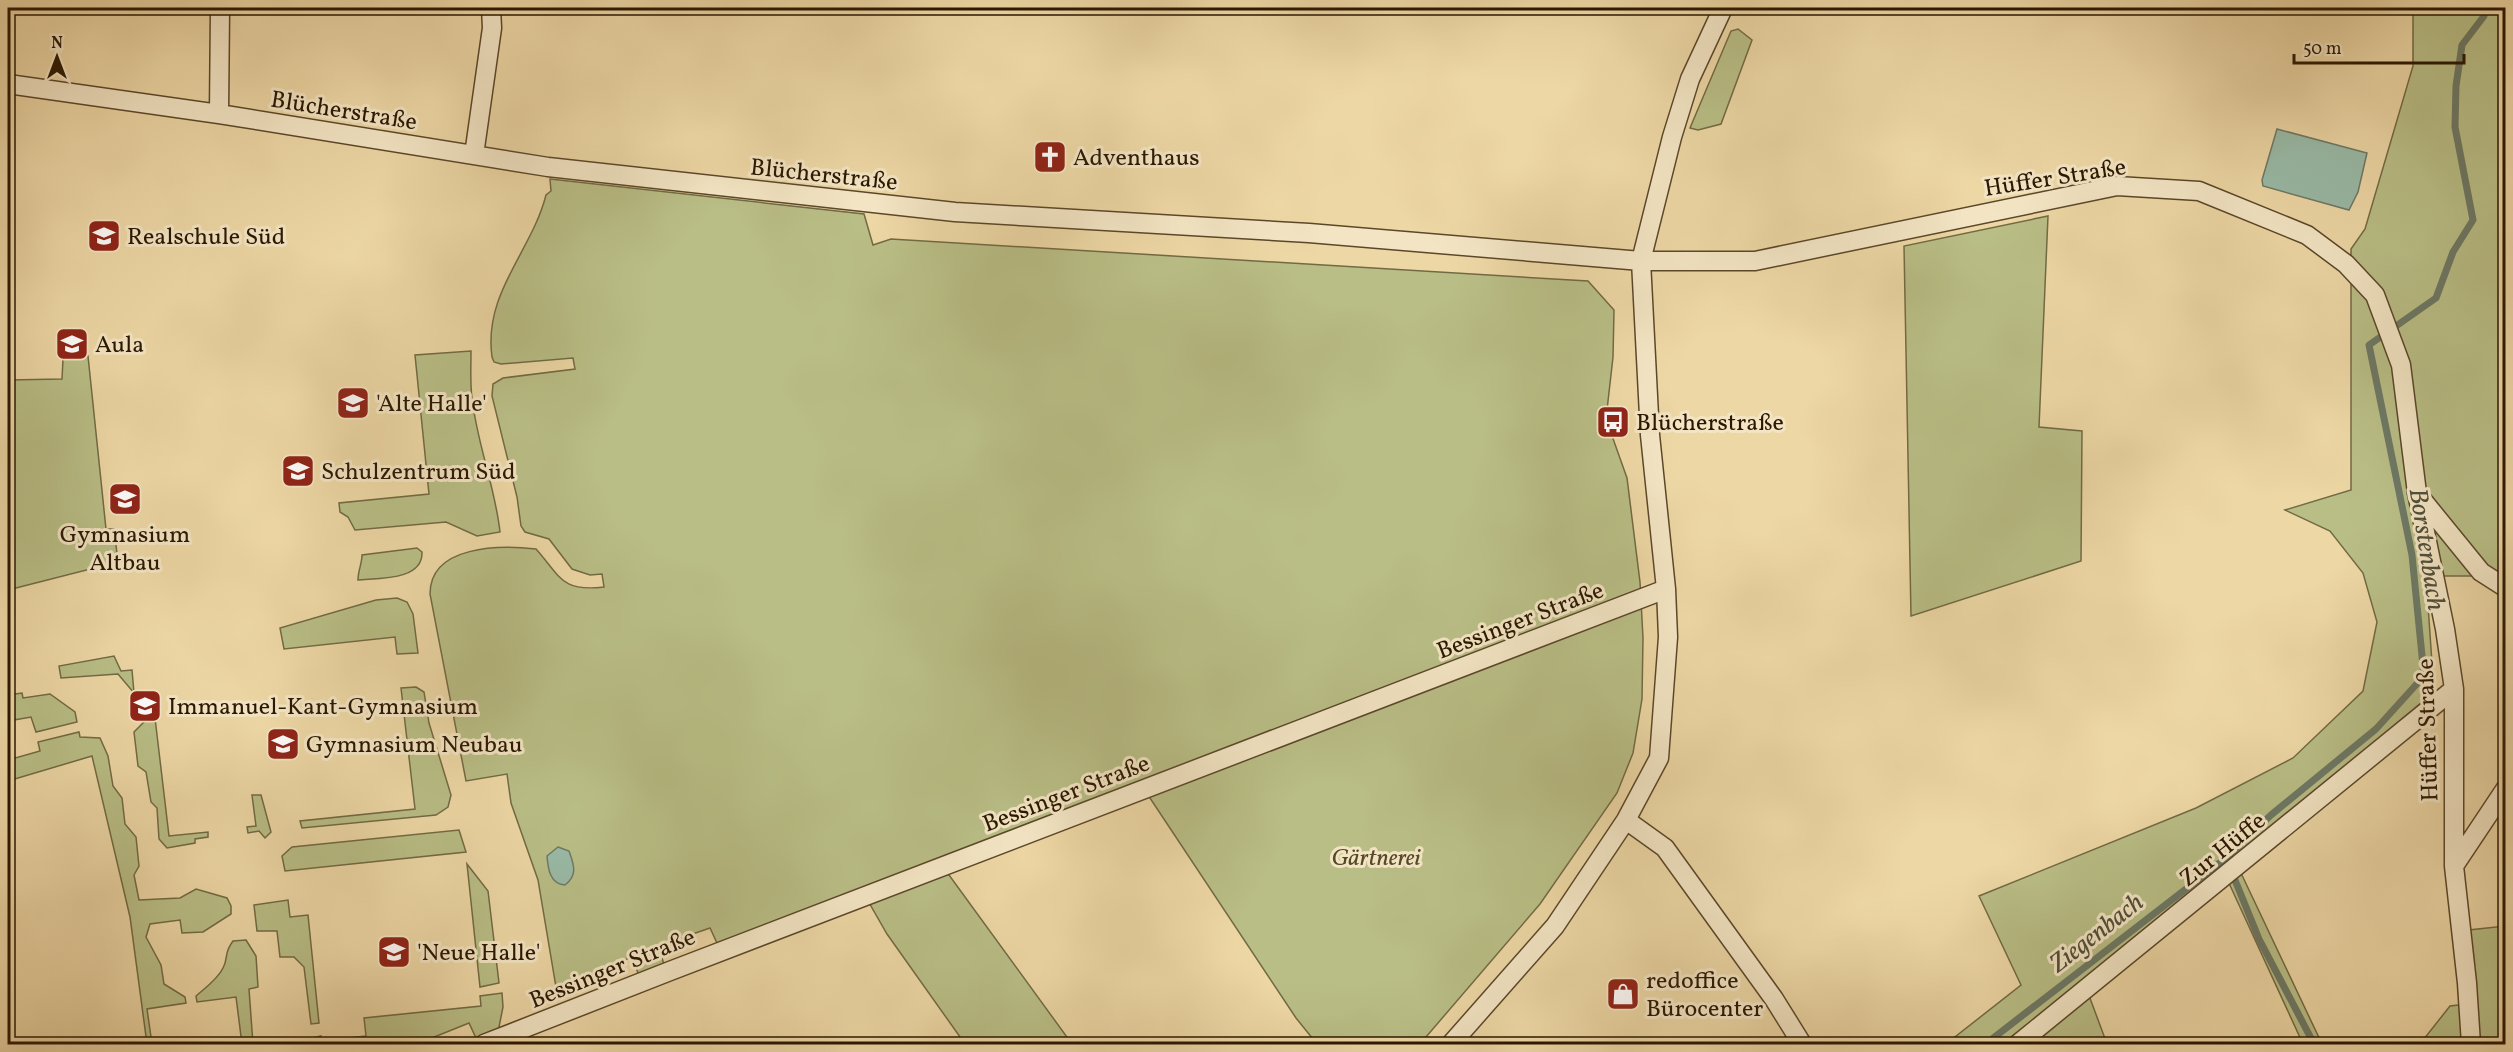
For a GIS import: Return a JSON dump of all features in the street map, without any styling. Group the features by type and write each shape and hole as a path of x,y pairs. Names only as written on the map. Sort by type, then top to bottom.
{"street":[{"path":"219,114 220,8"},
{"path":"474,155 492,28 491,8"},
{"path":"1451,1044 1555,926 1626,820 1659,758 1668,637 1666,589 1650,435 1641,261 1687,89 1723,8"},
{"name":"Blücherstraße","path":"8,84 219,114 548,167 955,212 1309,233 1641,261"},
{"name":"Hüffer Straße","path":"1641,261 1755,261 2117,186 2199,190 2307,235 2346,264 2375,295 2401,365 2417,493 2445,629 2454,689 2454,866 2467,983 2471,1044"},
{"path":"2417,493 2481,572 2505,588"},
{"name":"Bessinger Straße","path":"484,1044 670,970 1666,589"},
{"name":"Zur Hüffe","path":"2018,1044 2454,689"},
{"path":"2454,866 2505,788"},
{"path":"1626,820 1665,848 1774,999 1802,1044"}],"green space":[{"path":"1002,8 1002,12 893,9"},
{"path":"2413,8 2505,8 2505,576 2426,576 2434,692 2146,934 2084,982 2107,1044 1946,1044 2021,985 1979,896 2196,808 2293,758 2363,691 2377,622 2363,573 2330,531 2285,510 2351,490 2351,249 2365,229 2413,66"},
{"path":"1738,29 1752,40 1721,124 1698,130 1690,128 1731,31"},
{"name":"Gärtnerei","path":"550,179 864,214 873,245 891,239 1588,281 1614,310 1613,357 1606,419 1627,478 1640,582 1643,638 1642,699 1633,753 1617,793 1540,904 1420,1044 1317,1044 1296,1018 1142,786 941,864 1072,1044 965,1044 887,934 864,894 717,943 710,928 658,946 664,964 643,974 638,973 632,957 556,987 538,880 511,803 507,774 466,781 430,594 433,578 442,566 454,557 504,547 536,549 557,575 570,585 590,588 604,587 602,574 590,575 572,569 549,539 525,532 521,526 517,497 492,396 493,384 503,378 575,369 573,358 501,364 494,362 492,357 491,334 501,292 530,235 546,195 551,191"},
{"path":"2048,216 2039,427 2082,431 2081,561 1911,616 1904,246"},
{"path":"471,351 474,415 500,532 477,536 446,522 355,530 348,517 340,512 339,503 429,494 415,355"},
{"path":"88,356 106,529 114,529 118,562 8,590 8,380 62,379 63,359"},
{"path":"417,548 422,552 420,561 407,573 387,578 358,580 362,555"},
{"path":"397,598 407,602 413,614 418,653 397,654 395,637 284,649 280,628 376,600"},
{"path":"114,656 121,671 132,670 134,693 118,674 61,678 59,666"},
{"path":"416,687 424,692 429,723 451,795 448,807 436,815 302,828 300,821 415,809 401,688"},
{"path":"22,693 23,698 50,694 75,712 77,722 36,732 31,717 8,721 8,695"},
{"path":"155,718 169,836 208,832 208,837 195,839 195,843 167,848 159,839 157,808 151,802 146,772 138,766 134,732 147,719"},
{"path":"79,732 80,737 100,738 108,756 113,786 122,798 125,824 136,837 139,866 134,875 139,900 180,898 196,889 227,898 231,906 231,914 203,932 182,933 180,920 150,924 146,937 161,965 164,984 185,997 186,1003 147,1009 152,1044 147,1044 130,917 92,756 8,781 8,760 40,751 38,742"},
{"path":"252,795 261,795 271,832 265,838 259,831 248,833 247,827 256,826"},
{"path":"459,830 466,852 285,871 282,856 292,847"},
{"path":"467,864 488,891 499,983 480,987"},
{"path":"2240,871 2322,1044 2303,1044 2228,881"},
{"path":"288,900 290,917 308,915 319,1023 311,1024 304,967 294,957 280,957 277,931 257,931 254,905"},
{"path":"2505,926 2505,1038 2479,1039 2478,1044 2420,1044 2450,1006 2476,1003 2469,930"},
{"path":"246,940 256,956 258,987 249,989 253,1044 242,1044 236,997 197,1002 196,996 221,972 233,941"},
{"path":"502,993 503,1007 498,1032 476,1038 469,1023 417,1044 313,1044 312,1038 321,1036 322,1041 366,1036 364,1018 481,1006 480,996"}],"shaded area":[{"path":"2277,129 2367,153 2358,192 2349,210 2263,186 2262,180"},
{"path":"558,847 569,851 573,865 572,877 565,885 553,879 548,866 547,856"}],"waterway":[{"name":"Borstenbach","path":"2314,1044 2259,939 2226,858 2271,815 2376,729 2424,676 2412,555 2369,345 2436,298 2453,252 2473,220 2455,127 2456,86 2462,45 2484,16 2482,8"},
{"name":"Ziegenbach","path":"1992,1039 2226,858"}],"place":[{"name":"Adventhaus","path":"1050,157"},
{"name":"Realschule Süd","path":"104,236"},
{"name":"Aula","path":"72,344"},
{"name":"'Alte Halle'","path":"353,403"},
{"name":"Blücherstraße","path":"1613,422"},
{"name":"Schulzentrum Süd","path":"298,471"},
{"name":"Gymnasium Altbau","path":"125,499"},
{"name":"Immanuel-Kant-Gymnasium","path":"145,706"},
{"name":"Gymnasium Neubau","path":"283,744"},
{"name":"'Neue Halle'","path":"394,952"},
{"name":"redoffice Bürocenter","path":"1623,994"}]}
